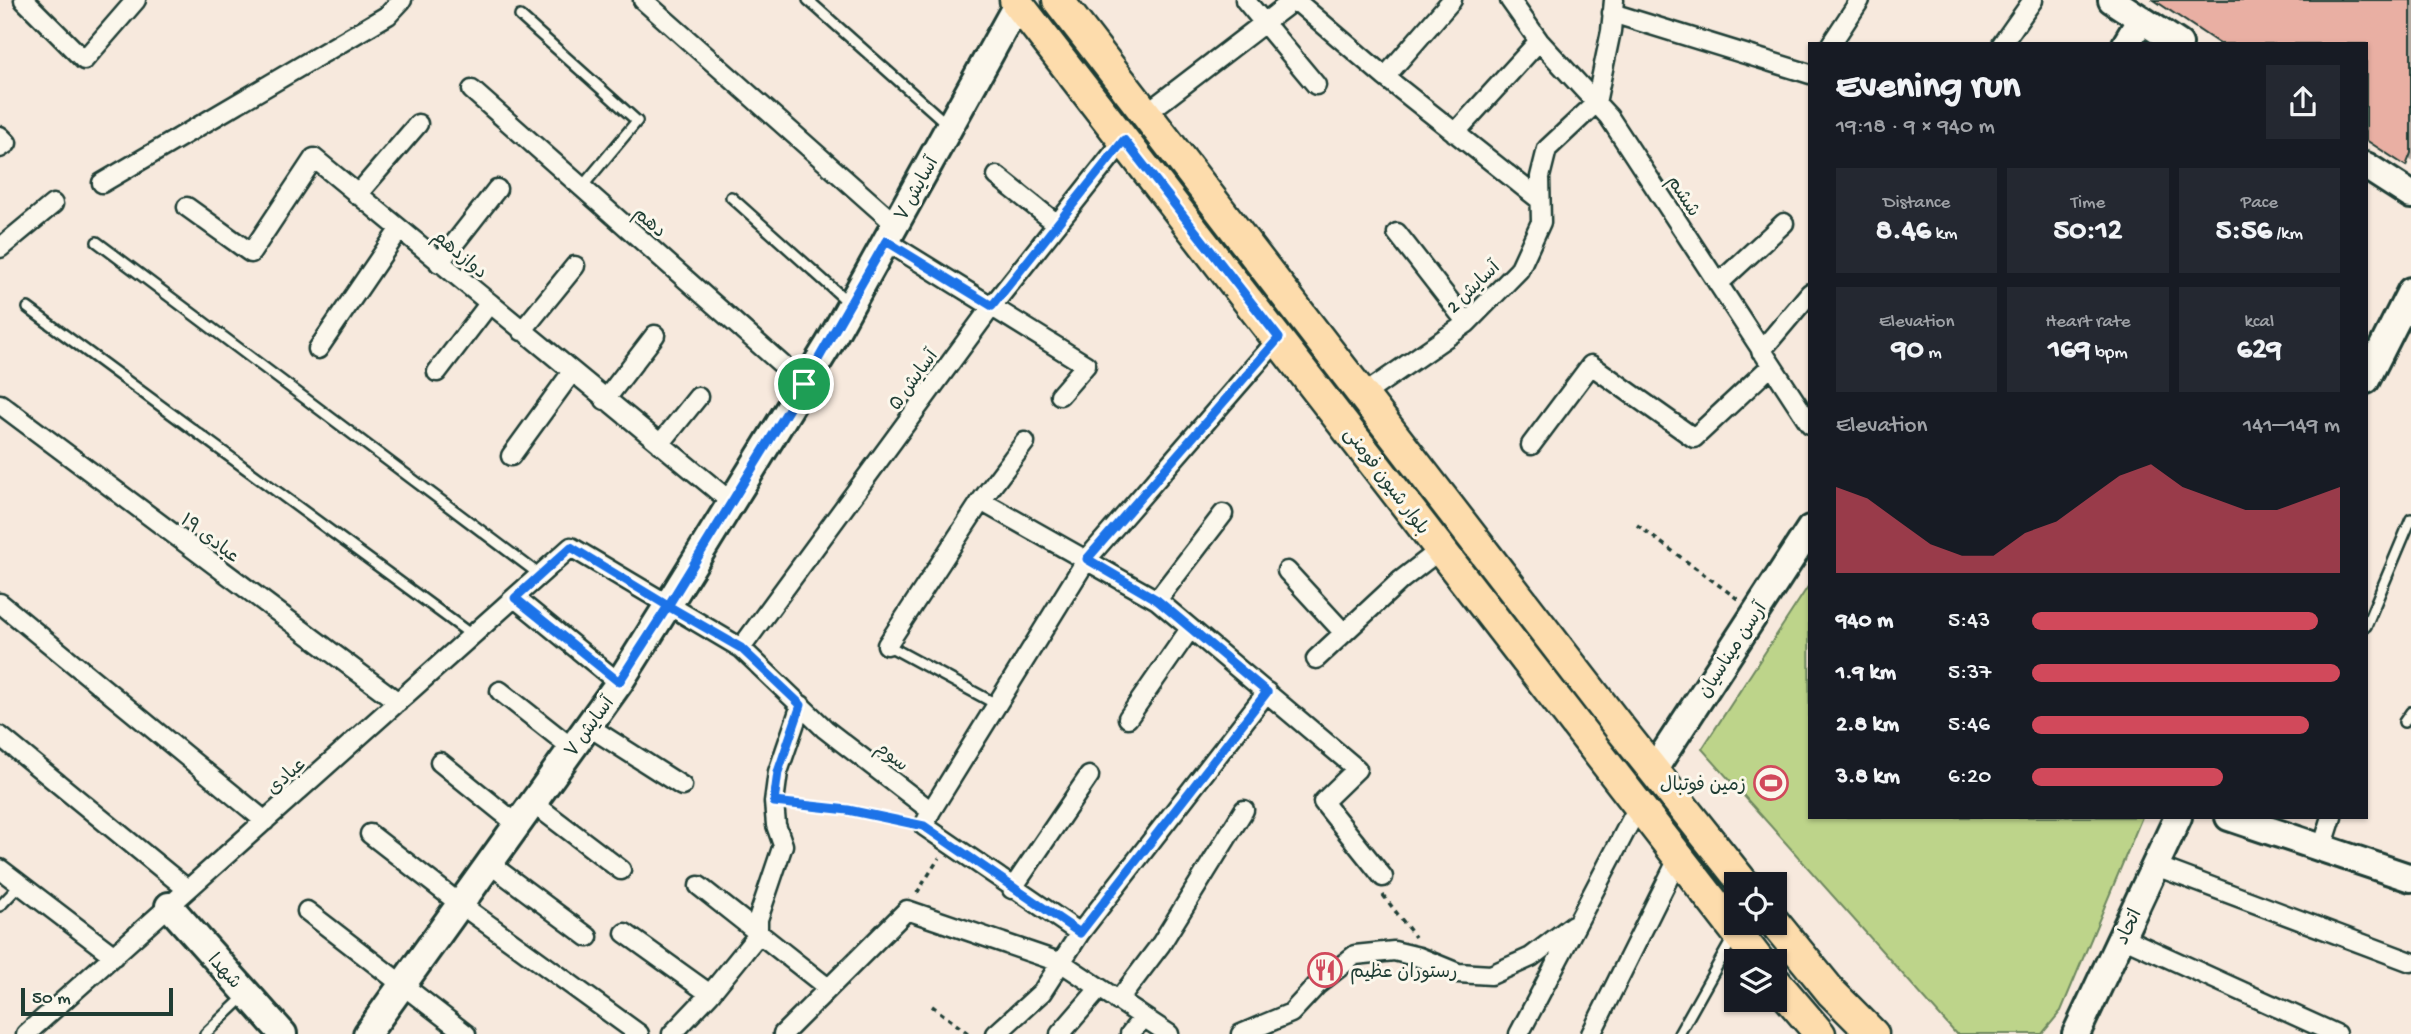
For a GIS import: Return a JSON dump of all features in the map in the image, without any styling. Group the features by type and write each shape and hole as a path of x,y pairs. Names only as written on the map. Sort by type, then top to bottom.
{"main road":[{"name":"بلوار شیون فومنی","path":"1058,0 1144,115 1735,872"},
{"name":"بلوار شیون فومنی","path":"1017,2 1724,915"},
{"name":"بلوار شیون فومنی","path":"1739,935 1750,949"},
{"path":"1785,935 1832,993 1873,1034"},
{"path":"1787,998 1811,1030"}],"street":[{"path":"24,0 83,60 136,0"},
{"path":"102,183 388,15 402,0"},
{"path":"643,0 891,232 992,306 1086,365 1060,395"},
{"path":"1245,0 1316,85"},
{"path":"1144,115 1294,0 1385,77 1540,200"},
{"path":"1385,77 1452,0"},
{"name":"ششم","path":"1510,0 1539,41 1596,103 1808,421"},
{"path":"1832,42 1860,0"},
{"path":"2003,42 2033,0"},
{"path":"2112,0 2176,42"},
{"name":"آسایش ۷","path":"367,1034 619,682 668,606 804,384 1017,2"},
{"path":"1596,103 1613,7 1808,73"},
{"path":"2127,42 2141,19"},
{"path":"1455,133 1539,41"},
{"name":"دهم","path":"472,90 804,384"},
{"name":"آسایش 2","path":"1363,396 1467,323 1519,270 1541,222 1540,177 1547,149 1596,103"},
{"path":"357,195 418,124"},
{"path":"0,136 7,143 0,148"},
{"name":"آسایش ۵","path":"741,648 992,306 1124,140"},
{"name":"دوازدهم","path":"187,207 251,253 314,158 731,502"},
{"path":"2368,167 2411,195"},
{"path":"997,176 1057,224"},
{"path":"439,263 497,189"},
{"path":"0,248 53,204"},
{"path":"1718,284 1784,223"},
{"path":"318,349 399,230"},
{"path":"1397,233 1467,323"},
{"path":"522,331 575,266"},
{"path":"2368,376 2411,291"},
{"path":"1761,351 1808,295"},
{"path":"437,372 489,304"},
{"path":"605,400 655,335"},
{"path":"927,819 1087,559 1279,338"},
{"path":"1531,445 1591,365 1694,438 1772,366"},
{"path":"511,456 572,372"},
{"path":"660,444 698,397"},
{"name":"عبادی ۱۹","path":"0,404 398,702"},
{"path":"887,645 981,501 1024,442"},
{"path":"981,501 1157,600 1357,769 1323,802 1383,877"},
{"path":"1157,600 1223,514"},
{"name":"آرسن میناسیان","path":"1654,769 1808,532"},
{"name":"عبادی","path":"26,1034 571,547"},
{"name":"سوم","path":"571,547 741,648 825,729 927,819 948,843 1080,933"},
{"path":"1316,659 1401,580 1441,549"},
{"path":"1287,571 1344,633"},
{"path":"515,598 619,682"},
{"path":"0,603 265,821"},
{"path":"1128,718 1190,629"},
{"path":"500,691 572,748"},
{"path":"996,1034 1042,992 1080,933 1267,692"},
{"path":"672,1034 710,995 758,935 758,919 783,845 776,825 774,802 778,772 801,705"},
{"path":"588,726 682,786"},
{"path":"0,736 178,898"},
{"path":"440,762 517,825"},
{"path":"1012,888 1089,776"},
{"path":"533,803 621,870"},
{"path":"1518,1034 1573,925 1639,805"},
{"path":"1118,1001 1161,944 1244,810"},
{"name":"اتحاد","path":"2076,1034 2177,819"},
{"path":"2235,819 2410,875"},
{"path":"2322,848 2331,819"},
{"path":"370,834 460,904 639,1034"},
{"path":"1591,1034 1679,857"},
{"path":"489,864 588,937"},
{"path":"2155,866 2411,962"},
{"path":"0,869 114,956"},
{"path":"699,886 828,988"},
{"name":"شهدا","path":"178,898 247,994 283,1034"},
{"path":"783,1034 907,910 1062,962 1169,1034"},
{"path":"307,911 466,1034"},
{"path":"1241,1034 1291,1013 1317,985 1355,955 1394,951 1458,973 1491,975 1531,957 1573,925"},
{"path":"625,933 710,995"},
{"path":"2122,937 2336,1034"},
{"path":"1060,1034 1099,989"},
{"path":"1130,1034 1143,1017"}],"lane":[{"path":"808,0 950,126"},
{"path":"520,16 637,121 581,188"},
{"path":"731,197 850,304"},
{"path":"97,242 540,575"},
{"path":"28,308 473,636"},
{"path":"2368,621 2411,519"},
{"path":"887,645 996,704"},
{"path":"2404,722 2411,712"},
{"path":"0,906 20,885"},
{"path":"1679,1034 1735,935"},
{"path":"205,1034 247,994"}],"path":[{"path":"1637,525 1755,611"},
{"path":"774,802 927,819"},
{"path":"907,910 948,843"},
{"path":"1383,877 1375,884 1435,964"},
{"path":"932,1006 969,1034"}],"green space":[{"name":"زمین فوتبال","path":"1808,587 1808,819 2141,819 2061,1011 2042,1034 1956,1034 1702,749"}],"building":[{"path":"2154,0 2411,0 2411,153 2406,166 2368,141 2368,42 2217,42"}],"place":[{"name":"زمین فوتبال","path":"1771,783"},
{"name":"رستوران عظیم","path":"1325,970"}],"route":[{"path":"804,384 668,606 571,547 515,598 619,682 668,606 741,648 801,705 778,772 774,802 848,810 924,826 996,878 1080,933 1267,692 1157,600 1087,559 1279,338 1124,140 992,306 886,241 804,384"}]}
